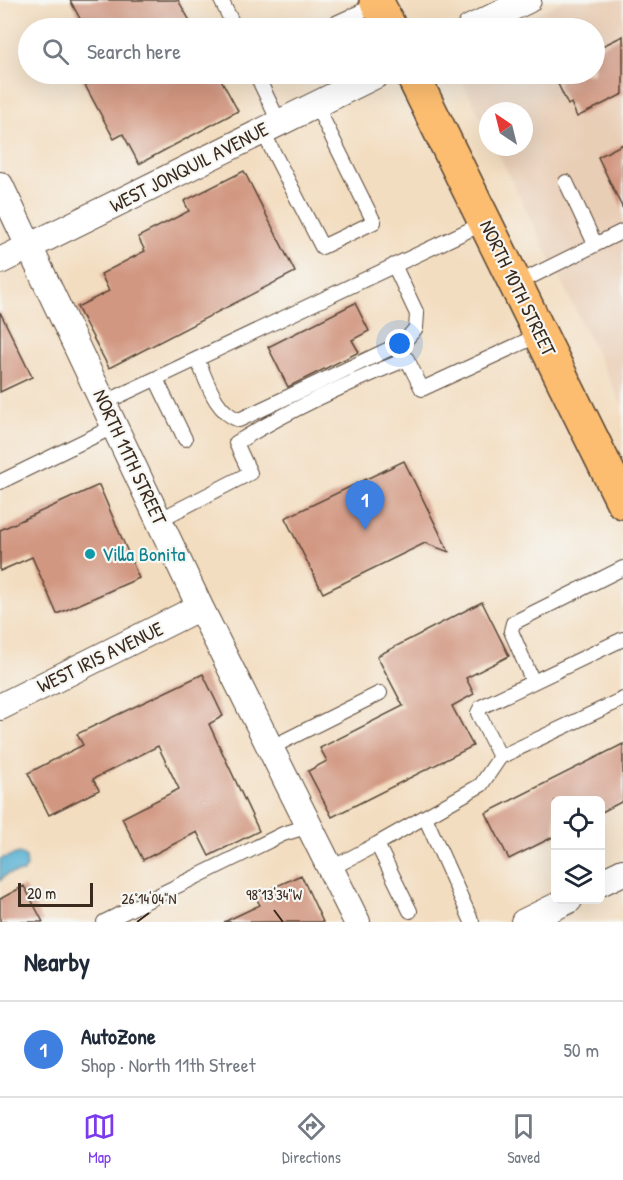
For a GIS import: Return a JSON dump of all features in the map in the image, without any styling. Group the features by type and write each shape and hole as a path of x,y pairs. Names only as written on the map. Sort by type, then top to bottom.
{"main road":[{"name":"NORTH 10TH STREET","path":"417,84 623,502"}],"street":[{"path":"491,18 528,0"},
{"name":"WEST JONQUIL AVENUE","path":"0,261 358,84"},
{"name":"NORTH 11TH STREET","path":"0,185 31,246 200,608 357,922"},
{"name":"WEST IRIS AVENUE","path":"0,707 200,608"},
{"path":"605,881 623,872"},
{"path":"524,922 561,904"}],"lane":[{"path":"221,0 230,18"},
{"path":"358,18 381,11"},
{"path":"259,84 271,126 322,247 374,222 315,105"},
{"path":"566,182 595,244"},
{"path":"0,482 110,414 156,379 486,222"},
{"path":"516,284 623,231"},
{"path":"197,359 219,405 228,417 239,420 404,342 416,328 417,314 394,265"},
{"path":"159,520 250,474 236,443 267,424 340,387 407,359 422,389 541,334"},
{"path":"156,379 184,439"},
{"path":"533,682 511,631 513,623 623,568"},
{"path":"500,757 478,713 481,707 623,639"},
{"path":"270,748 380,693"},
{"path":"330,869 481,785 500,757 623,699"},
{"path":"425,817 472,922"},
{"path":"104,922 282,834 309,826"},
{"path":"377,844 410,911"}],"shaded area":[{"path":"564,0 623,0 623,407 499,156 533,156 533,102 479,102 479,115 464,84 605,84 605,18 527,18"}],"water":[{"path":"19,853 26,858 27,867 23,872 7,874 0,881 0,859"}],"building":[{"path":"70,0 178,0 188,18 80,18"},
{"path":"623,36 623,94 577,117 571,103 568,105 558,84 605,84 605,45"},
{"path":"84,84 223,84 238,111 139,164 123,134 114,139"},
{"path":"623,144 623,209 598,157"},
{"path":"244,171 295,272 109,368 77,307 109,291 101,274 145,251 138,237 189,211 184,201"},
{"path":"355,303 369,331 352,340 359,352 288,387 268,347"},
{"path":"0,312 32,377 0,392"},
{"path":"404,461 449,552 425,543 323,593 285,518"},
{"name":"Villa Bonita","path":"99,485 139,578 57,614 32,557 0,571 0,530"},
{"path":"482,602 509,656 466,678 474,694 452,706 473,746 332,817 308,771 327,761 320,748 403,706 377,656"},
{"path":"203,674 223,716 209,724 259,831 209,856 197,832 143,860 122,818 179,789 158,746 93,779 99,790 49,815 28,773 83,745 77,734"},
{"path":"623,744 623,801 605,810 605,796 551,796 551,838 509,859 486,813"},
{"path":"301,875 323,922 224,922 260,905 255,896"},
{"path":"24,886 43,922 0,922 0,899"}],"place":[{"name":"AutoZone","path":"365,530"},
{"name":"Villa Bonita","path":"90,554"}]}
